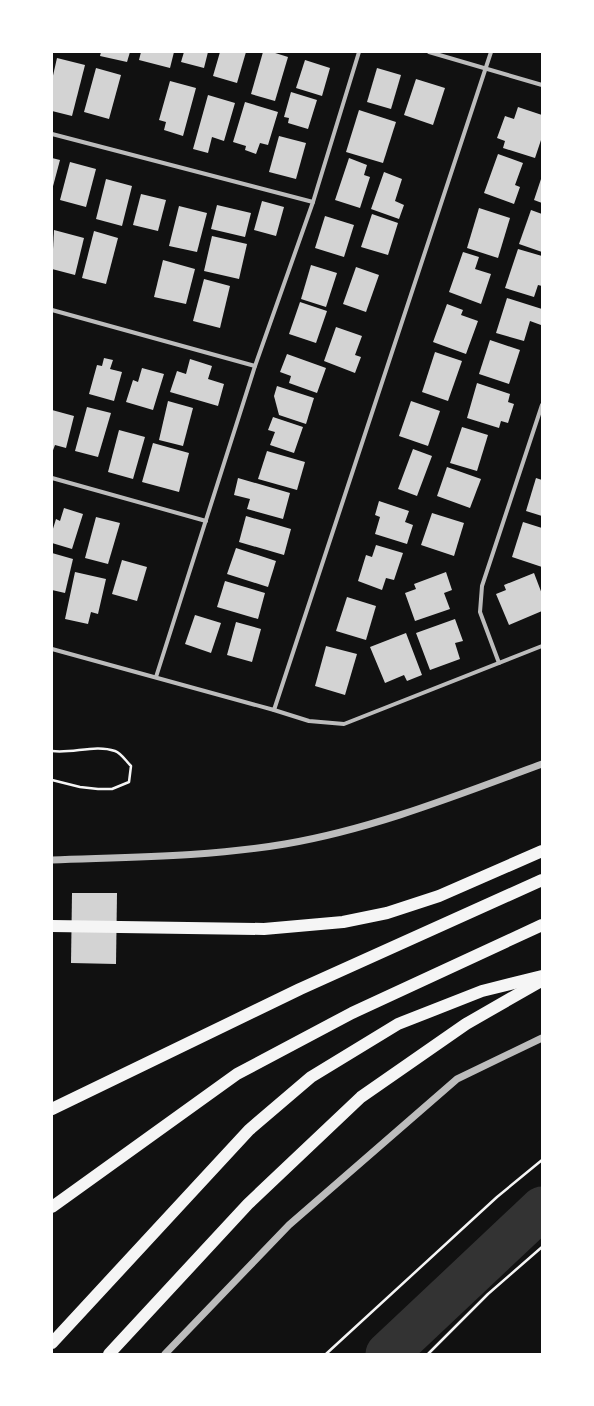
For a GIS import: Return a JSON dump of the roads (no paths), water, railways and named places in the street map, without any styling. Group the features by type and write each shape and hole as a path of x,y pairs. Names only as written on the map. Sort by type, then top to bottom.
{"highway":[{"path":"52,926 264,929 343,922 387,913 439,896 542,851"},
{"path":"52,1109 300,989 542,880"},
{"path":"52,1207 237,1074 352,1013 542,925"},
{"path":"52,1342 249,1130 311,1078 398,1024 482,991 542,976"},
{"path":"109,1354 248,1204 361,1097 466,1024 542,980"}],"street":[{"path":"156,678 255,366 313,202 359,52"},
{"path":"429,52 542,85"},
{"path":"274,710 491,52"},
{"path":"52,134 313,202"},
{"path":"52,310 255,366"},
{"path":"499,663 480,612 482,586 542,405"},
{"path":"52,478 206,520"},
{"path":"52,649 309,721 344,724 542,646"},
{"path":"52,860 186,856 285,844 369,825 542,764"},
{"path":"166,1354 289,1224 457,1079 542,1038"}],"waterway":[{"path":"387,1354 542,1208"}]}
